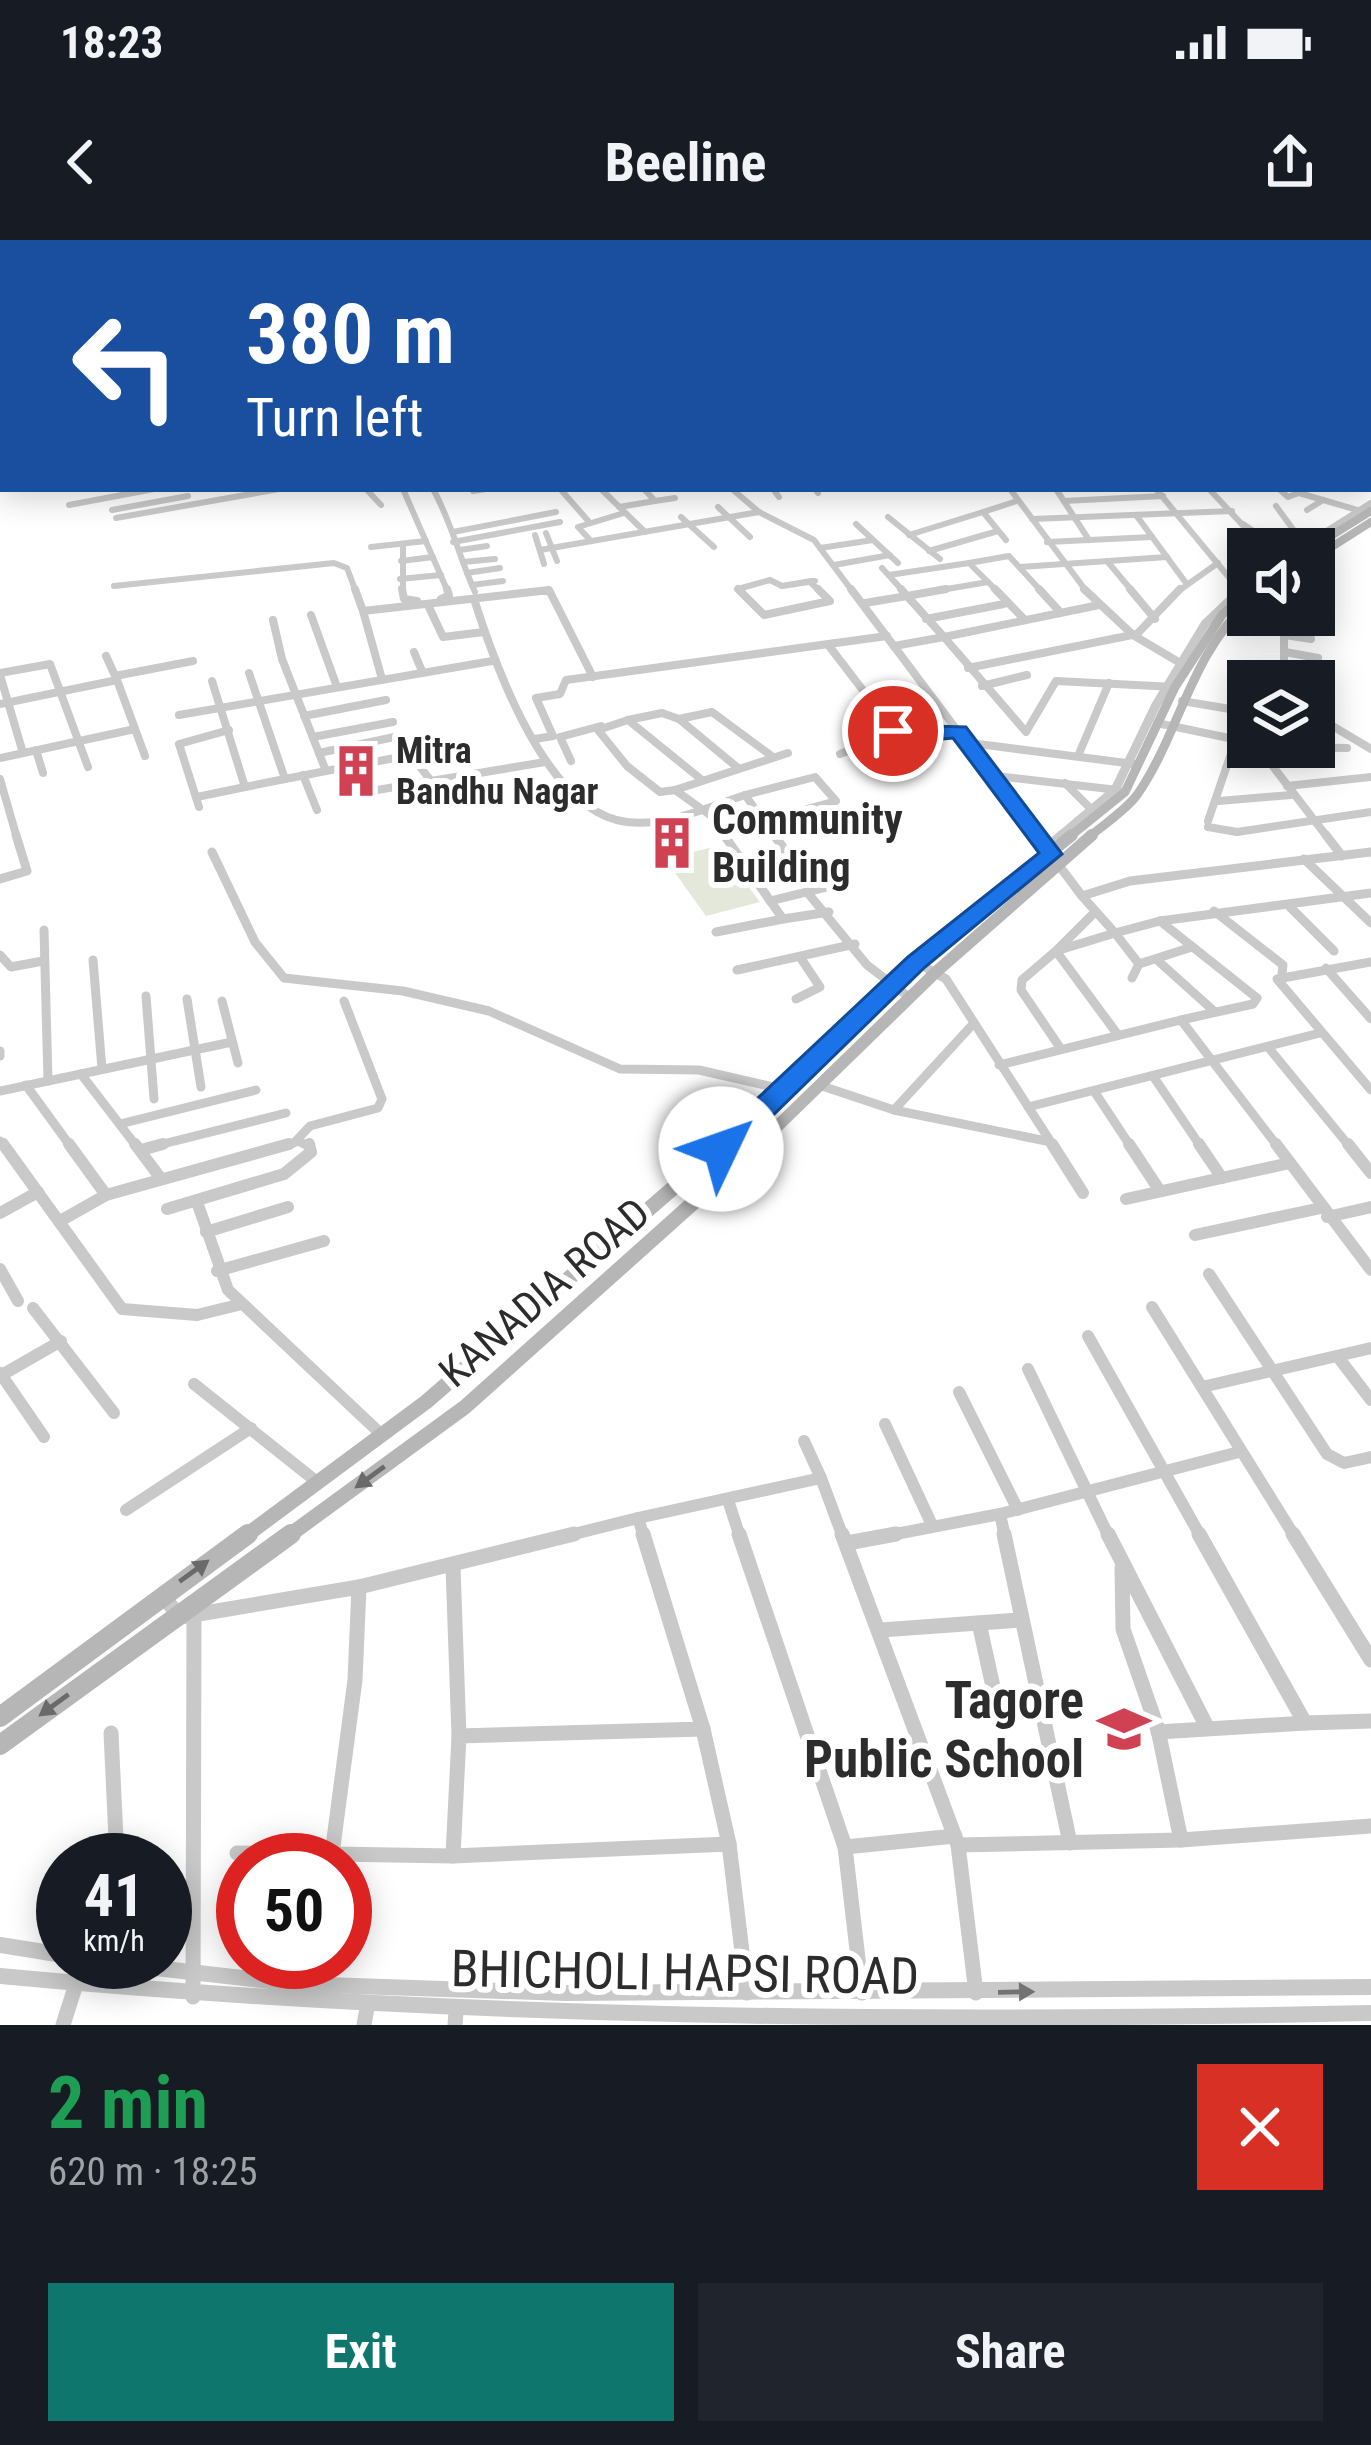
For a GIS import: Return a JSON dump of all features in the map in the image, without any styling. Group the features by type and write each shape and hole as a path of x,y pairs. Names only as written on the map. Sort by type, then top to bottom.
{"main road":[{"path":"1335,530 1368,512"},
{"path":"1335,540 1368,512"},
{"name":"KANADIA ROAD","path":"0,1717 401,1422 606,1250 786,1090 916,962 1136,796 1183,666 1227,610"},
{"name":"KANADIA ROAD","path":"0,1745 188,1617 465,1407 626,1262 979,934 1120,791 1163,725 1160,705 1227,623"},
{"path":"961,925 979,934"},
{"path":"606,1250 626,1262"},
{"path":"401,1422 421,1439"}],"street":[{"path":"69,505 138,492"},
{"path":"114,514 188,496 239,492"},
{"path":"369,492 381,505"},
{"path":"404,544 400,579 408,602 449,595 405,492"},
{"path":"434,492 460,550 492,661 545,762 577,803 602,818 635,821 705,812 746,795 815,777 836,801 760,822"},
{"path":"563,492 590,523"},
{"path":"604,492 645,532"},
{"path":"647,492 656,501"},
{"path":"736,492 759,512 820,548 996,776 1046,863 1082,896 1139,964"},
{"path":"775,492 779,497"},
{"path":"1012,492 1061,564 1099,605 1183,666"},
{"path":"1058,492 1089,540"},
{"path":"1159,492 1218,563 1227,582"},
{"path":"1308,492 1368,512"},
{"path":"1064,501 1163,496"},
{"path":"591,541 578,527 622,510 675,498"},
{"path":"1032,519 1177,513 1224,500 1249,528"},
{"path":"1307,510 1323,500"},
{"path":"909,535 1017,501"},
{"path":"1246,524 1259,535 1295,532 1276,506"},
{"path":"718,507 750,537"},
{"path":"453,536 556,512"},
{"path":"540,550 759,512"},
{"path":"983,512 1006,540"},
{"path":"1136,515 1186,583"},
{"path":"681,517 714,547"},
{"path":"888,517 940,559"},
{"path":"371,548 560,521"},
{"path":"856,524 898,563"},
{"path":"929,551 998,530"},
{"path":"545,533 557,561"},
{"path":"535,535 544,564"},
{"path":"1047,542 1152,536"},
{"path":"820,548 873,540"},
{"path":"460,550 487,546"},
{"path":"834,565 890,556"},
{"path":"1026,732 886,572 1009,556 1060,612"},
{"path":"1020,567 1167,556"},
{"path":"401,561 433,557"},
{"path":"463,562 495,559"},
{"path":"1107,561 1155,619"},
{"path":"114,586 334,563 347,568 382,679"},
{"path":"969,563 1004,604 1025,620"},
{"path":"968,668 1136,634 1186,583 1218,563"},
{"path":"467,573 500,568"},
{"path":"400,579 441,575"},
{"path":"783,587 844,578"},
{"path":"801,607 770,580 737,589 761,614 801,607 830,601 813,582"},
{"path":"363,611 428,605 503,581"},
{"path":"865,603 988,582"},
{"path":"474,592 549,590 592,677"},
{"path":"926,620 1004,604"},
{"path":"428,605 443,637 484,632"},
{"path":"894,646 1099,605"},
{"path":"311,615 337,687"},
{"path":"273,620 326,771"},
{"path":"535,740 553,736 536,698 560,694 566,680 887,636"},
{"path":"1285,636 1285,660"},
{"path":"1292,636 1311,639"},
{"path":"829,646 892,733"},
{"path":"414,652 422,670"},
{"path":"1285,652 1318,658"},
{"path":"106,656 145,756"},
{"path":"4,703 194,661"},
{"path":"179,716 492,661"},
{"path":"23,753 4,703 0,674 50,664 88,767"},
{"path":"249,674 285,779"},
{"path":"982,686 1027,675"},
{"path":"212,681 245,787"},
{"path":"1018,748 1056,681 1174,691 1227,706"},
{"path":"1078,756 1108,683"},
{"path":"304,716 386,700"},
{"path":"970,743 1134,764 1160,705"},
{"path":"679,719 712,712 773,758"},
{"path":"571,761 560,737 662,713 679,719 738,768"},
{"path":"861,713 892,733"},
{"path":"628,720 702,781"},
{"path":"313,737 393,722"},
{"path":"1163,725 1227,737"},
{"path":"601,726 600,734 655,790 675,790 788,753"},
{"path":"1335,727 1371,748"},
{"path":"0,758 135,730"},
{"path":"229,730 178,744 198,802 245,787 408,754 430,781"},
{"path":"840,754 892,733 959,731"},
{"path":"319,753 399,736"},
{"path":"1335,748 1347,748"},
{"path":"37,750 43,773"},
{"path":"345,779 350,794 545,762"},
{"path":"1228,768 1208,824 1237,832 1371,812"},
{"path":"1273,768 1310,821 1342,856"},
{"path":"383,772 389,788"},
{"path":"303,775 317,810"},
{"path":"996,776 1120,791"},
{"path":"1219,801 1371,777"},
{"path":"0,779 27,871 0,879"},
{"path":"1065,783 1094,814"},
{"path":"675,790 705,812 783,919"},
{"path":"746,795 760,822 793,861 747,872"},
{"path":"0,829 13,826"},
{"path":"212,852 255,942 284,978 403,991 489,1011 620,1069 699,1070 786,1090"},
{"path":"1082,896 1130,881 1371,852"},
{"path":"1304,858 1371,923"},
{"path":"770,901 827,887"},
{"path":"807,892 829,912 889,990 909,997"},
{"path":"1056,951 1214,910 1371,893"},
{"path":"1288,904 1334,951"},
{"path":"1214,910 1282,965 1282,974"},
{"path":"716,932 829,912"},
{"path":"1061,1049 1021,990 1022,980 1095,912"},
{"path":"999,1066 1258,1000 1160,921"},
{"path":"44,930 48,1081"},
{"path":"737,970 855,944"},
{"path":"1132,978 1139,964 1192,947"},
{"path":"1056,951 1118,1035"},
{"path":"0,956 11,967 44,961"},
{"path":"796,999 820,987 800,957"},
{"path":"1156,959 1215,1012"},
{"path":"93,960 102,1070"},
{"path":"916,962 935,972 974,1023 1083,1193"},
{"path":"1371,962 1282,974 1276,979 1371,1090"},
{"path":"1326,968 1371,1018"},
{"path":"146,996 154,1100"},
{"path":"187,999 201,1087"},
{"path":"222,1000 238,1063"},
{"path":"298,1141 310,1126 383,1105 344,1001"},
{"path":"1358,1004 1371,1002"},
{"path":"1181,1020 1371,1270"},
{"path":"893,1110 974,1023"},
{"path":"1028,1106 1320,1033"},
{"path":"0,1091 232,1042"},
{"path":"1268,1047 1371,1173"},
{"path":"82,1074 159,1176"},
{"path":"1153,1076 1222,1178"},
{"path":"26,1085 106,1195"},
{"path":"819,1085 893,1110 1051,1142"},
{"path":"121,1124 256,1090"},
{"path":"1094,1091 1160,1191"},
{"path":"141,1150 286,1113"},
{"path":"0,1141 122,1309 197,1315 242,1304"},
{"path":"59,1221 106,1195 159,1176 238,1160 298,1141 309,1143 306,1161 249,1186 167,1209"},
{"path":"238,1160 249,1186"},
{"path":"1126,1199 1290,1163"},
{"path":"0,1213 38,1192"},
{"path":"197,1202 217,1271 242,1304 382,1435"},
{"path":"206,1232 288,1207"},
{"path":"1196,1235 1371,1207"},
{"path":"217,1271 324,1241"},
{"path":"0,1269 18,1301"},
{"path":"1209,1274 1327,1454 1344,1463 1371,1457"},
{"path":"1152,1307 1371,1660"},
{"path":"33,1308 114,1413"},
{"path":"1088,1336 1305,1723"},
{"path":"44,1436 1,1374 61,1342"},
{"path":"1202,1387 1371,1348"},
{"path":"1338,1357 1371,1400"},
{"path":"1028,1370 1091,1492 1122,1568 1208,1727"},
{"path":"194,1384 317,1482"},
{"path":"959,1392 1018,1510"},
{"path":"885,1424 932,1525"},
{"path":"126,1510 250,1428"},
{"path":"804,1441 848,1543 956,1841 976,1993"},
{"path":"848,1543 1018,1510 1239,1452"},
{"path":"160,1595 188,1617 359,1587 820,1478"},
{"path":"728,1499 845,1847 862,1993"},
{"path":"1000,1514 1070,1843"},
{"path":"638,1518 703,1729 729,1844 747,1993"},
{"path":"453,1567 459,1736 453,1856"},
{"path":"1122,1568 1116,1590 1120,1615 1159,1732 1181,1840"},
{"path":"335,1833 355,1680 359,1587"},
{"path":"188,1617 193,1997"},
{"path":"881,1630 1020,1620"},
{"path":"979,1623 997,1705"},
{"path":"1159,1732 1371,1721"},
{"path":"459,1736 703,1729"},
{"path":"110,1733 116,1833"},
{"path":"845,1847 956,1841 1181,1840 1371,1826"},
{"path":"372,1854 453,1856 729,1844"},
{"path":"0,1945 36,1951"},
{"path":"192,1972 296,1984 747,1993 1371,1987"},
{"name":"BHICHOLI HAPSI ROAD","path":"0,1976 36,1980"},
{"path":"63,2025 75,1989"},
{"name":"BHICHOLI HAPSI ROAD","path":"115,1989 366,2016 455,2019 907,2022 1371,2013"}],"shaded area":[{"path":"717,846 760,902 706,916 665,859"}],"place":[{"name":"Mitra Bandhu Nagar","path":"356,771"},
{"name":"Community Building","path":"672,843"},
{"name":"Tagore Public School","path":"1124,1729"}],"route":[{"path":"721,1149 916,962 1051,854 959,731 911,736 893,731"}]}
